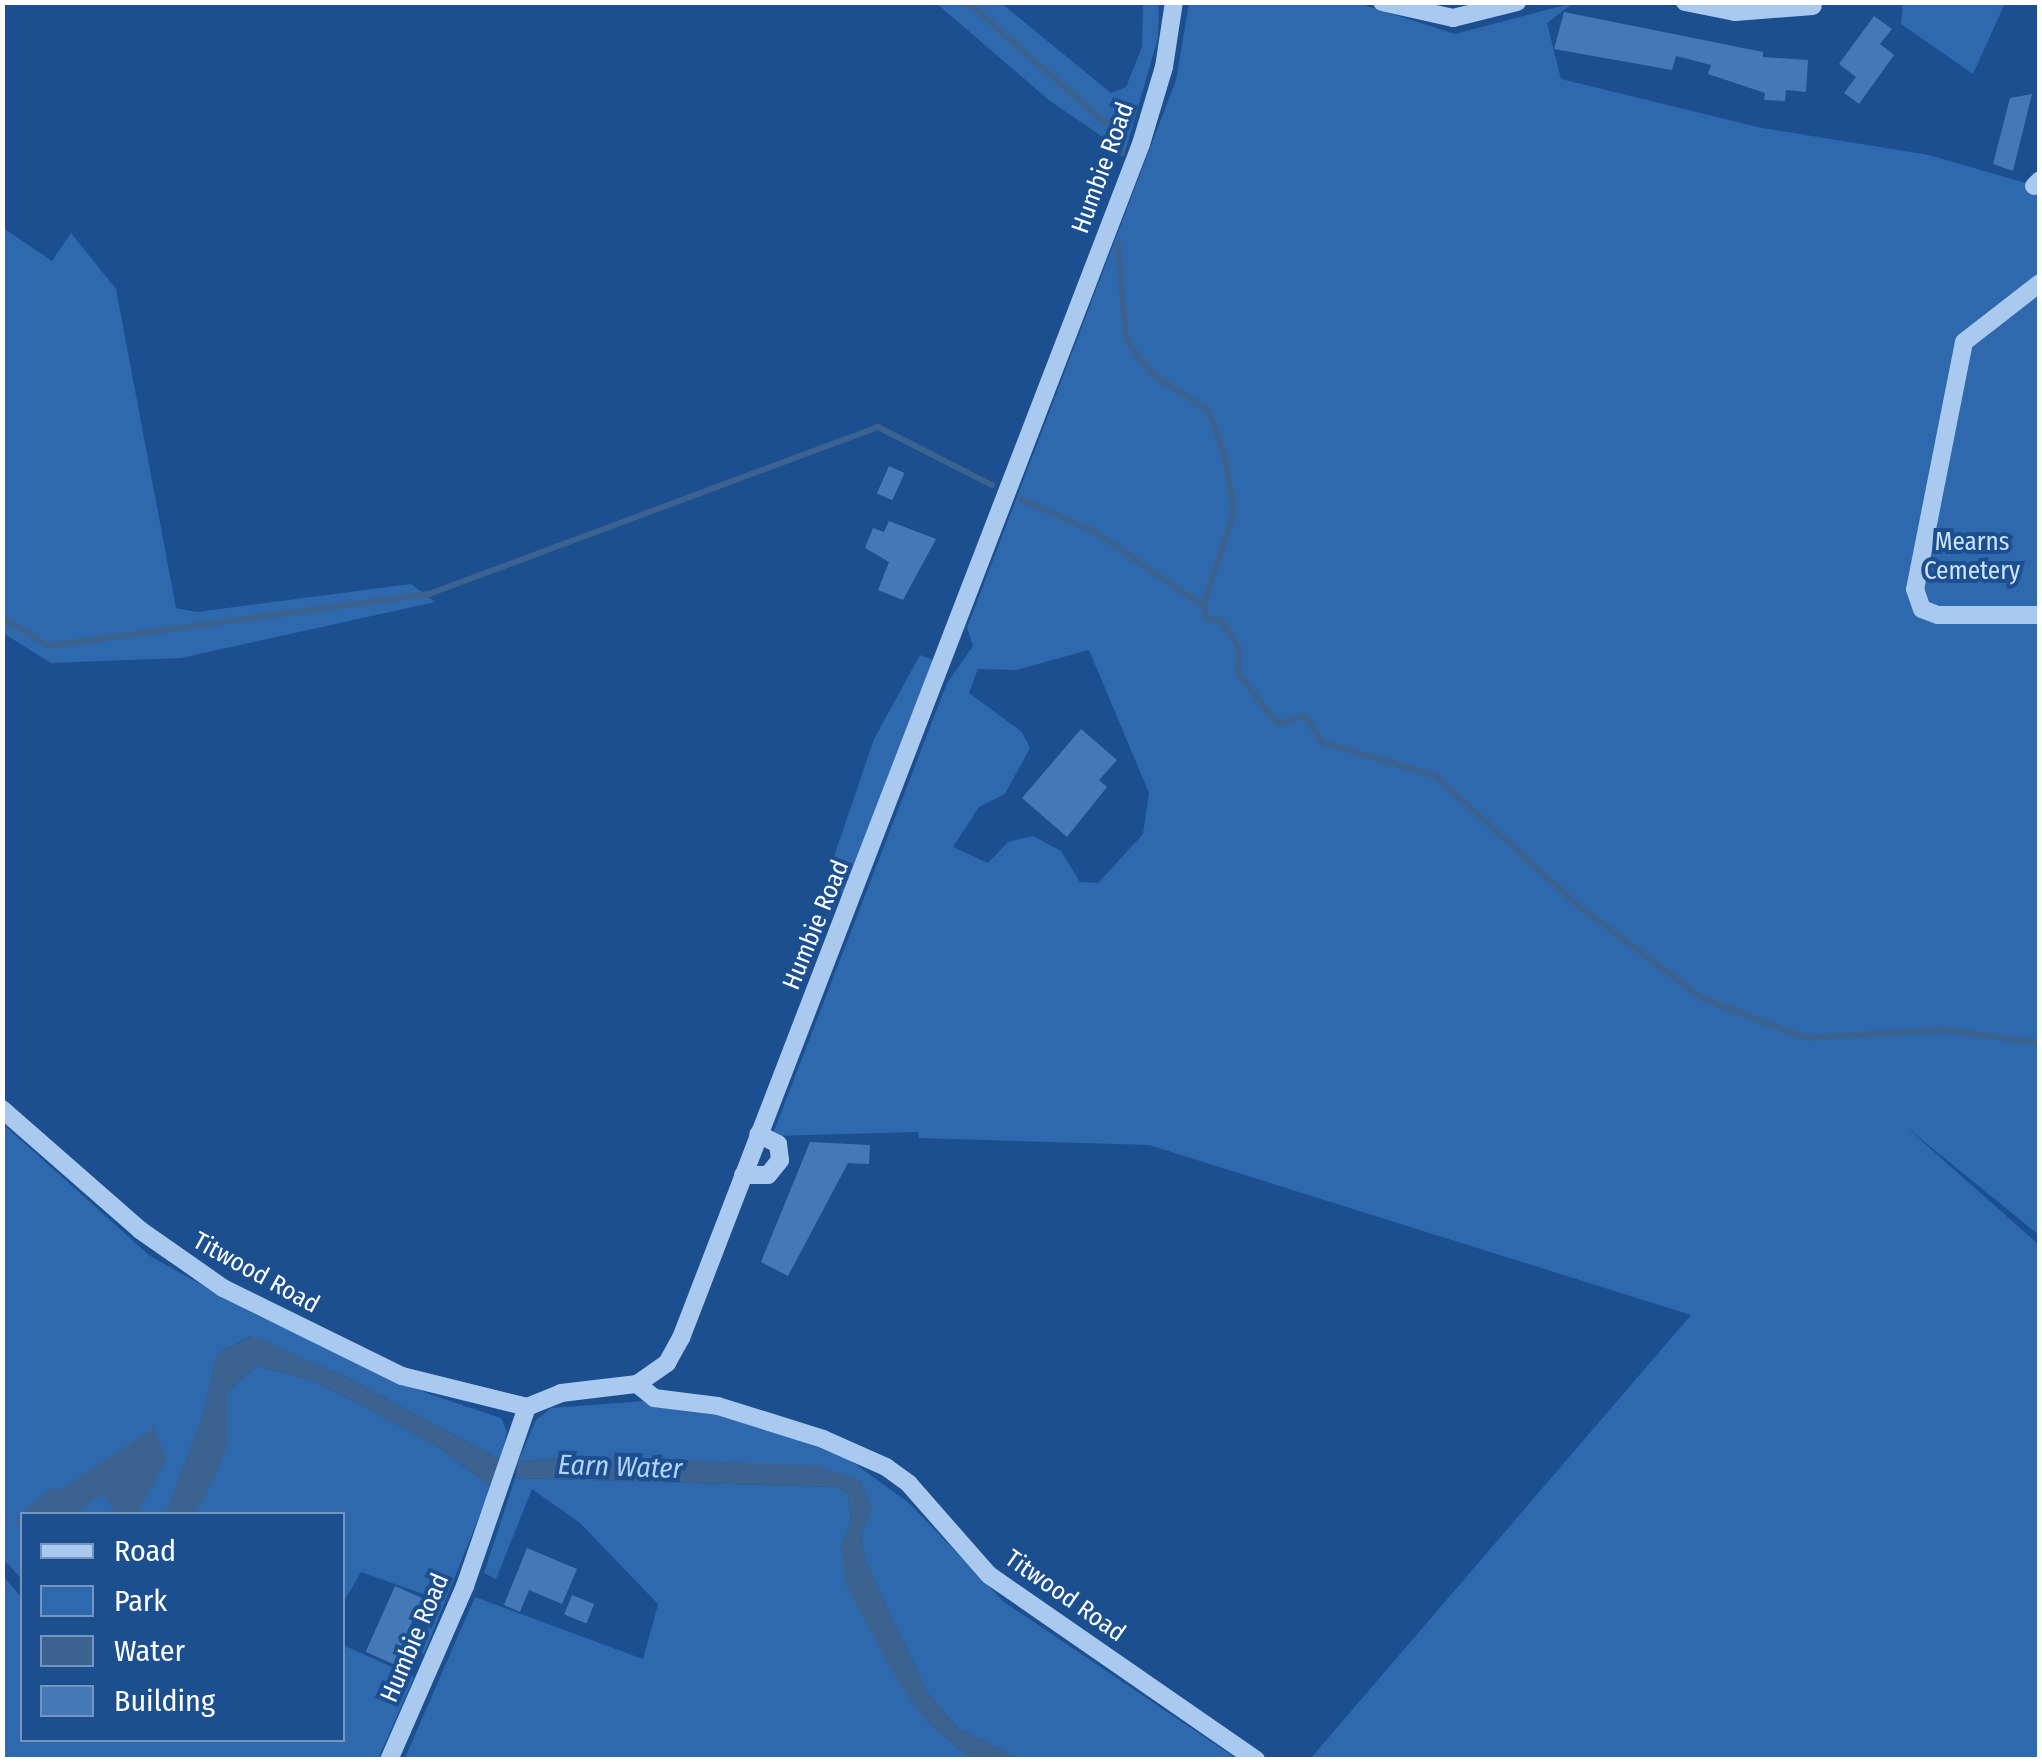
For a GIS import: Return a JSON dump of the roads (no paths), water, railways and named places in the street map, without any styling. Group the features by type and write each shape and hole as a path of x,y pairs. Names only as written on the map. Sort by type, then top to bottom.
{"street":[{"name":"Humbie Road","path":"636,1384 667,1362 681,1338 957,635 1141,144 1164,67 1174,2"},
{"path":"1382,2 1453,18 1518,2"},
{"path":"1685,2 1735,12 1813,6"},
{"path":"2040,283 1964,342 1915,589 1922,609 1938,615 2040,615"},
{"name":"Titwood Road","path":"2,1109 140,1230 223,1288 402,1376 527,1407"},
{"path":"743,1174 768,1175 780,1160 778,1144 758,1134"},
{"path":"527,1407 560,1393 636,1384"},
{"name":"Titwood Road","path":"636,1384 654,1398 718,1406 823,1439 886,1468 909,1484 990,1576 1256,1760"},
{"name":"Humbie Road","path":"389,1760 499,1496 512,1441 527,1407"}],"water":[{"path":"252,1336 346,1377 501,1460 491,1487 438,1447 359,1404 313,1381 257,1366 227,1391 227,1445 212,1485 194,1512 167,1512 203,1415 217,1354"},
{"path":"154,1428 167,1459 138,1512 114,1512 103,1494 78,1512 23,1512 51,1488 60,1490"},
{"name":"Earn Water","path":"578,1456 819,1466 860,1480 872,1509 861,1534 866,1562 927,1692 958,1728 1020,1759 971,1759 927,1722 901,1686 846,1586 841,1546 851,1522 848,1494 836,1487 515,1478 518,1462"}],"waterway":[{"path":"967,2 1122,137 1122,153"},
{"path":"1118,244 1126,340 1152,374 1209,411 1225,456 1234,512 1203,606"},
{"path":"2,617 48,646 429,594 878,427 992,485"},
{"path":"1020,499 1095,532 1203,606 1207,619 1221,620 1239,648 1238,673 1278,724 1305,716 1322,742 1435,776 1579,906 1702,998 1805,1038 1942,1030 2040,1043"}],"park label":[{"name":"Mearns Cemetery","path":"1972,558"}]}
